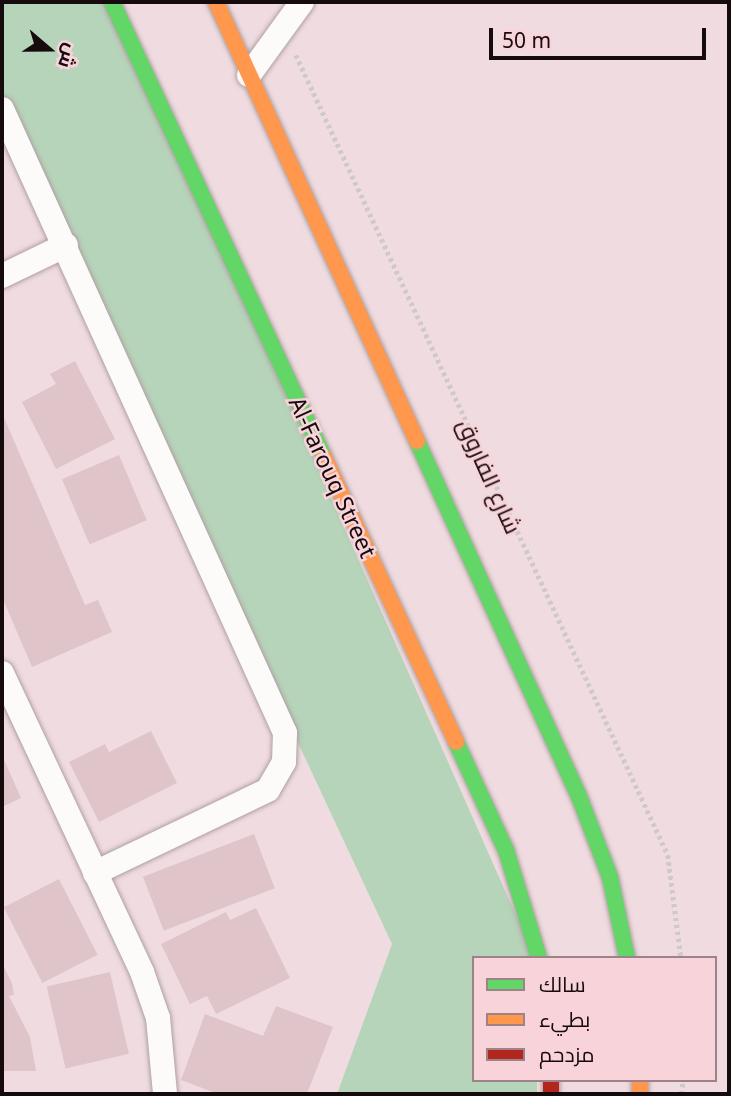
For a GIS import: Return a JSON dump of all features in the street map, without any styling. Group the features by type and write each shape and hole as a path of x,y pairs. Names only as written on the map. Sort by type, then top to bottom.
{"main road":[{"name":"Al-Farouq Street","path":"111,2 506,850 538,956"},
{"path":"216,2 580,799 610,877 628,956"}],"street":[{"path":"249,75 302,2"},
{"path":"2,109 285,733 284,762 268,790 95,873"},
{"path":"2,276 65,245"},
{"path":"2,673 95,873 158,1018 165,1094"}],"path":[{"name":"شارع الفاروق","path":"283,29 668,855 681,956"}],"green space":[{"path":"2,2 111,2 534,956 472,956 472,1082 537,1082 537,1094 337,1094 392,944 2,109"}],"building":[{"path":"75,361 115,439 56,469 22,402 56,384 50,374"},
{"path":"2,413 85,605 98,600 112,632 32,667 2,597"},
{"path":"119,455 147,520 90,545 62,479"},
{"path":"151,731 177,783 99,822 69,762 105,744 109,752"},
{"path":"2,755 21,798 2,807"},
{"path":"254,834 275,888 164,931 143,877"},
{"path":"59,879 98,955 42,983 4,907"},
{"path":"256,908 290,978 216,1014 207,996 190,1004 161,944 226,912 230,920"},
{"path":"2,963 12,983 14,995 9,996 30,1037 36,1071 2,1071"},
{"path":"110,972 129,1054 66,1068 47,987"},
{"path":"276,1006 333,1027 307,1094 218,1094 181,1080 205,1014 263,1036"}],"traffic: fast":[{"path":"112,2 324,457"},
{"path":"417,441 580,799 610,877 627,956"},
{"path":"456,742 506,850 538,956"}],"traffic: slow":[{"path":"216,2 417,441"},
{"path":"324,457 456,742"},
{"path":"640,1082 640,1094"}],"traffic: jam":[{"path":"551,1082 551,1094"}]}
